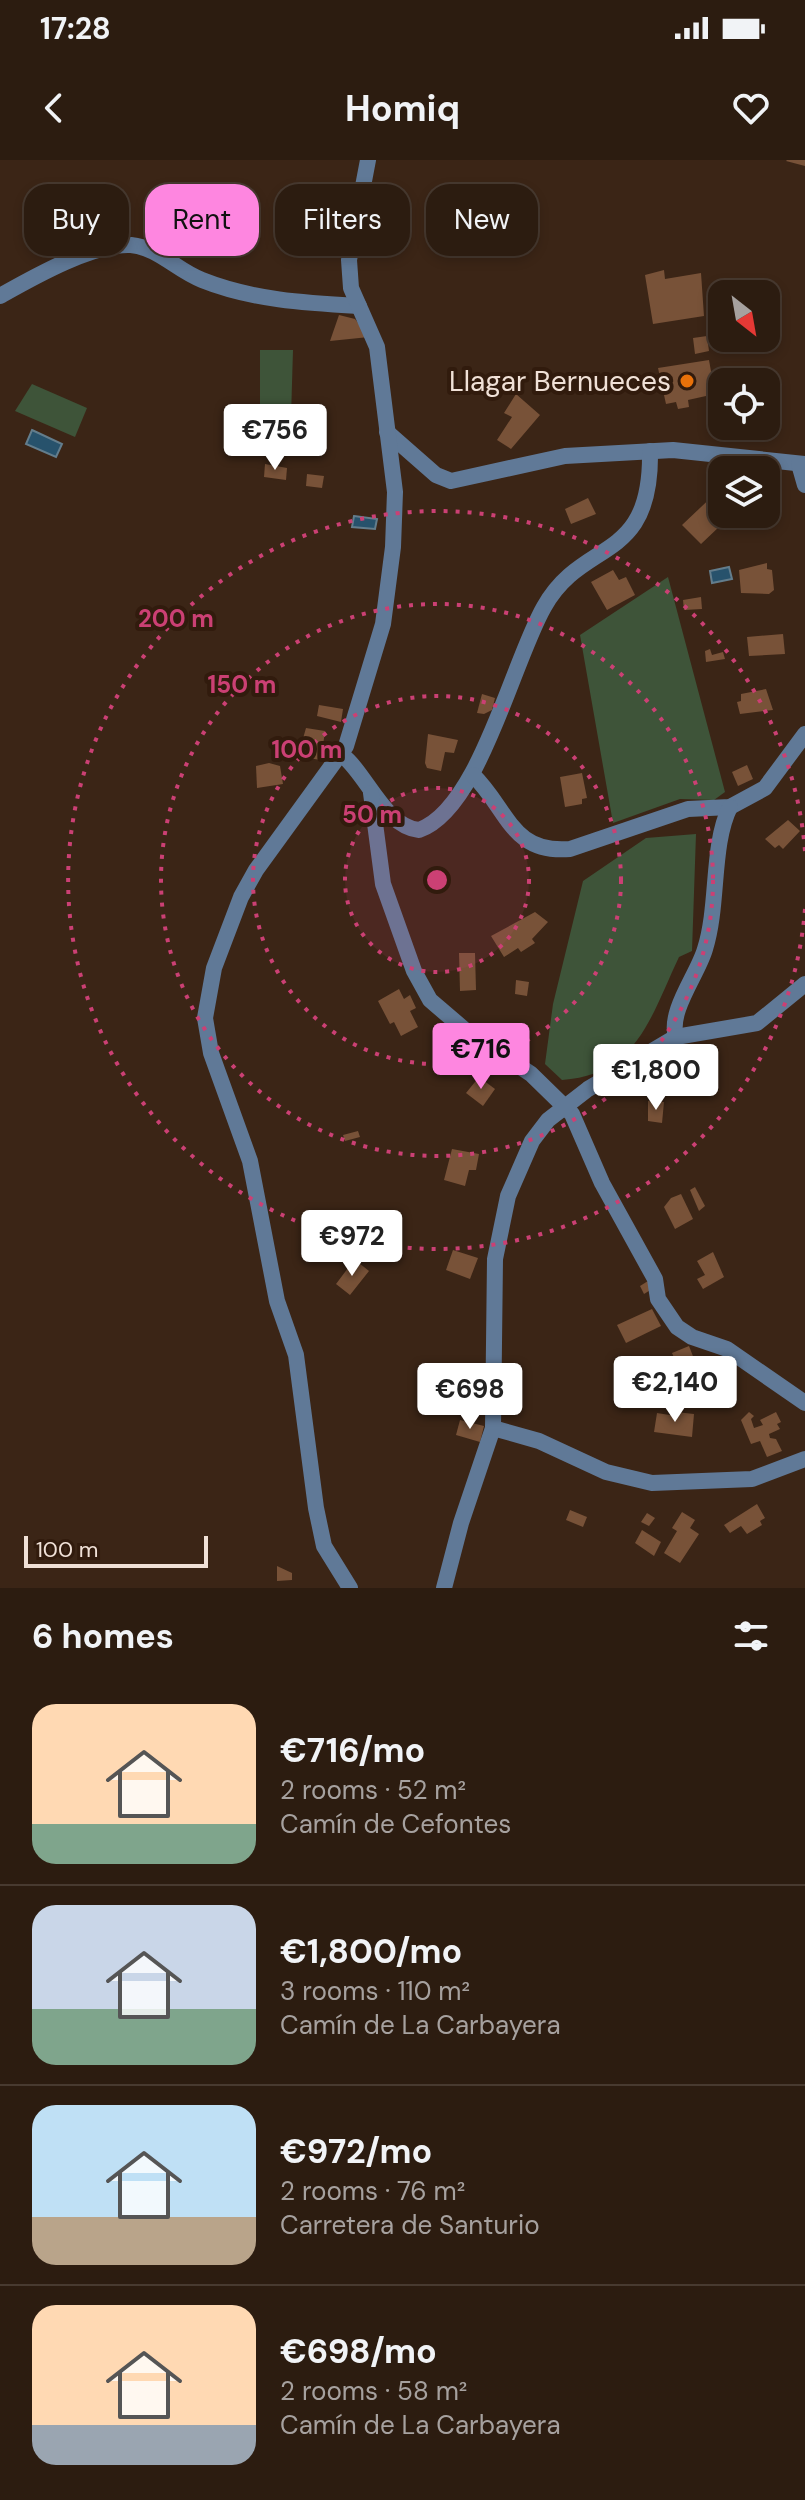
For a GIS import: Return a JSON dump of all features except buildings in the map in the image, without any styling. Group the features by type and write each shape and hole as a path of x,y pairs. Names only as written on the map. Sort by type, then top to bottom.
{"street":[{"path":"350,1588 324,1546 296,1355 277,1301 250,1161 211,1053 205,1018 214,968 241,897 256,870 342,755 371,673 383,624 393,547 395,492 377,347 351,288 349,260 368,160"},
{"path":"0,296 53,266 128,245 152,249 199,279 242,293 282,302 359,306"},
{"path":"387,432 436,475 451,481 565,456 673,450 802,464 805,485"},
{"path":"342,755 351,762 371,793 404,825 419,830 446,813 473,775 517,661 554,590 634,528 646,491 650,451"},
{"path":"473,775 516,832 528,842 552,850 592,843 688,809 730,807 765,788 805,734"},
{"path":"371,793 383,884 420,985 442,1013 531,1074 577,1121 602,1183 655,1279 660,1304 677,1327 692,1337 727,1349 805,1403"},
{"path":"676,1037 679,1011 701,963 712,926 721,834 730,807"},
{"path":"444,1588 461,1523 493,1428 495,1259 508,1196 532,1141 540,1129 588,1089 676,1037 757,1023 805,984"},
{"path":"493,1428 539,1441 606,1472 652,1483 742,1481 763,1477 805,1459"}],"green space":[{"path":"260,350 293,350 291,417 260,415"},
{"path":"32,384 87,408 75,437 15,411"},
{"path":"668,577 725,792 714,800 680,799 613,823 580,635"},
{"path":"696,834 692,951 679,957 649,1021 625,1054 608,1067 587,1076 562,1080 545,1064 553,1004 583,881 646,838"}],"water":[{"path":"32,430 62,444 56,457 26,444"},
{"path":"354,516 377,519 375,529 352,527"},
{"path":"729,567 732,579 712,583 710,571"}],"place":[{"name":"Llagar Bernueces","path":"687,381"}]}
